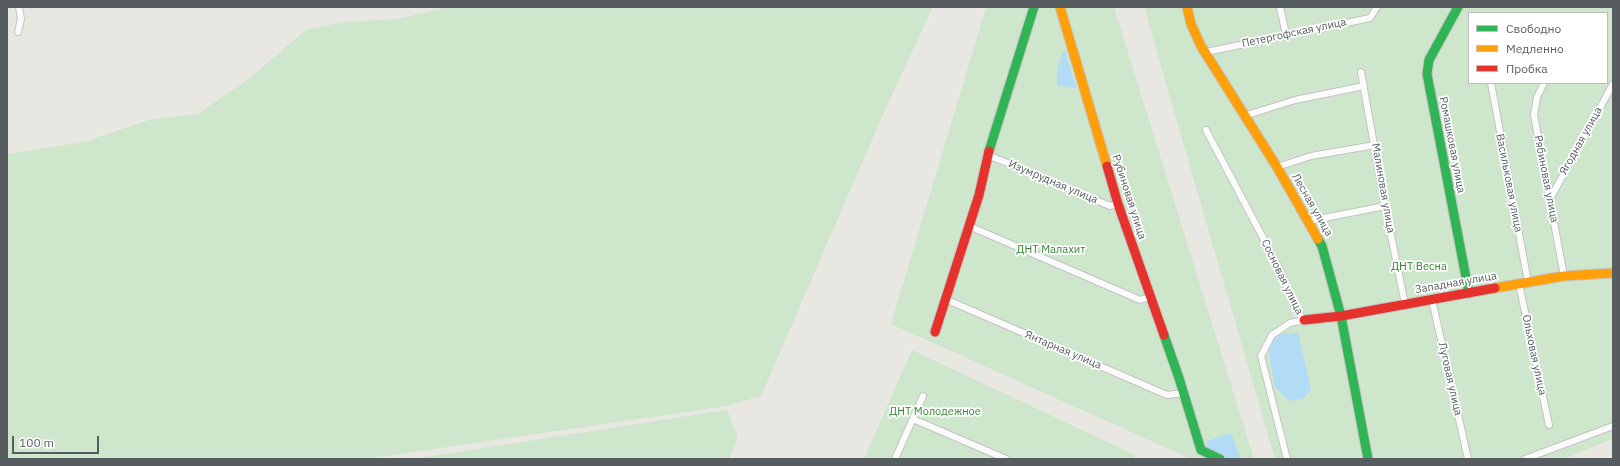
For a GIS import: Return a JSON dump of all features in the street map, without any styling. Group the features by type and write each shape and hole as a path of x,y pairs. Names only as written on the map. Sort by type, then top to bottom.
{"street":[{"path":"18,32 21,19 19,7"},
{"path":"936,332 945,299 969,226 988,155 1034,7"},
{"name":"Рубиновая улица","path":"1060,7 1118,204 1201,450 1220,459"},
{"name":"Лесная улица","path":"1187,7 1191,24 1201,46 1309,221 1322,246 1341,316 1368,459"},
{"path":"1280,7 1286,35"},
{"name":"Петергофская улица","path":"1206,52 1370,18 1377,7"},
{"name":"Ромашковая улица","path":"1458,7 1429,60 1426,74 1469,293"},
{"name":"Малиновая улица","path":"1361,72 1385,206 1405,304"},
{"name":"Васильковая улица","path":"1491,84 1523,283"},
{"name":"Рябиновая улица","path":"1544,84 1537,97 1534,115 1564,276"},
{"name":"Ягодная улица","path":"1550,199 1613,84"},
{"path":"1244,116 1294,100 1364,86"},
{"name":"Сосновая улица","path":"1206,130 1279,268 1296,310 1304,320 1290,324 1272,335 1261,356 1287,459"},
{"path":"1276,167 1311,156 1375,145"},
{"name":"Изумрудная улица","path":"988,155 1110,206 1118,204"},
{"path":"1309,221 1385,206"},
{"path":"969,226 1140,300 1150,297"},
{"name":"Западная улица","path":"1304,320 1341,316 1564,276 1613,273"},
{"name":"Ольховая улица","path":"1523,283 1548,426"},
{"name":"Янтарная улица","path":"945,299 1167,395 1183,393"},
{"name":"Луговая улица","path":"1432,300 1468,459"},
{"path":"895,459 923,396"},
{"path":"913,419 1006,459"},
{"path":"1524,459 1535,457 1613,426"},
{"path":"986,459 990,452"}],"green space":[{"path":"449,7 933,7 888,103 761,396 727,406 365,459 7,459 7,154 84,142 149,120 198,114 251,77 307,29 347,22 397,19"},
{"name":"ДНТ Малахит","path":"986,7 1114,7 1254,459 1191,459 891,324"},
{"name":"ДНТ Весна","path":"1145,7 1613,7 1613,439 1563,459 1275,459"},
{"name":"ДНТ Молодежное","path":"912,350 1135,455 1133,459 864,459"},
{"path":"727,410 738,437 729,459 413,459"}],"water":[{"path":"1063,51 1066,51 1067,59 1076,86 1074,88 1057,85 1058,66"},
{"path":"1298,333 1311,390 1303,399 1289,401 1275,387 1268,349 1272,341 1281,334"},
{"path":"1231,433 1241,459 1228,459 1206,448 1207,441"}],"traffic: fast":[{"path":"989,151 1034,7"},
{"path":"1458,7 1429,60 1427,74 1469,293"},
{"path":"1318,239 1322,246 1341,316 1368,459"},
{"path":"1164,335 1201,450 1220,459"}],"traffic: slow":[{"path":"1060,7 1107,166"},
{"path":"1187,7 1191,24 1201,46 1277,167 1318,239"},
{"path":"1495,288 1564,276 1613,273"}],"traffic: jam":[{"path":"935,332 979,195 989,151"},
{"path":"1107,166 1118,204 1164,335"},
{"path":"1304,320 1341,316 1495,288"}]}
